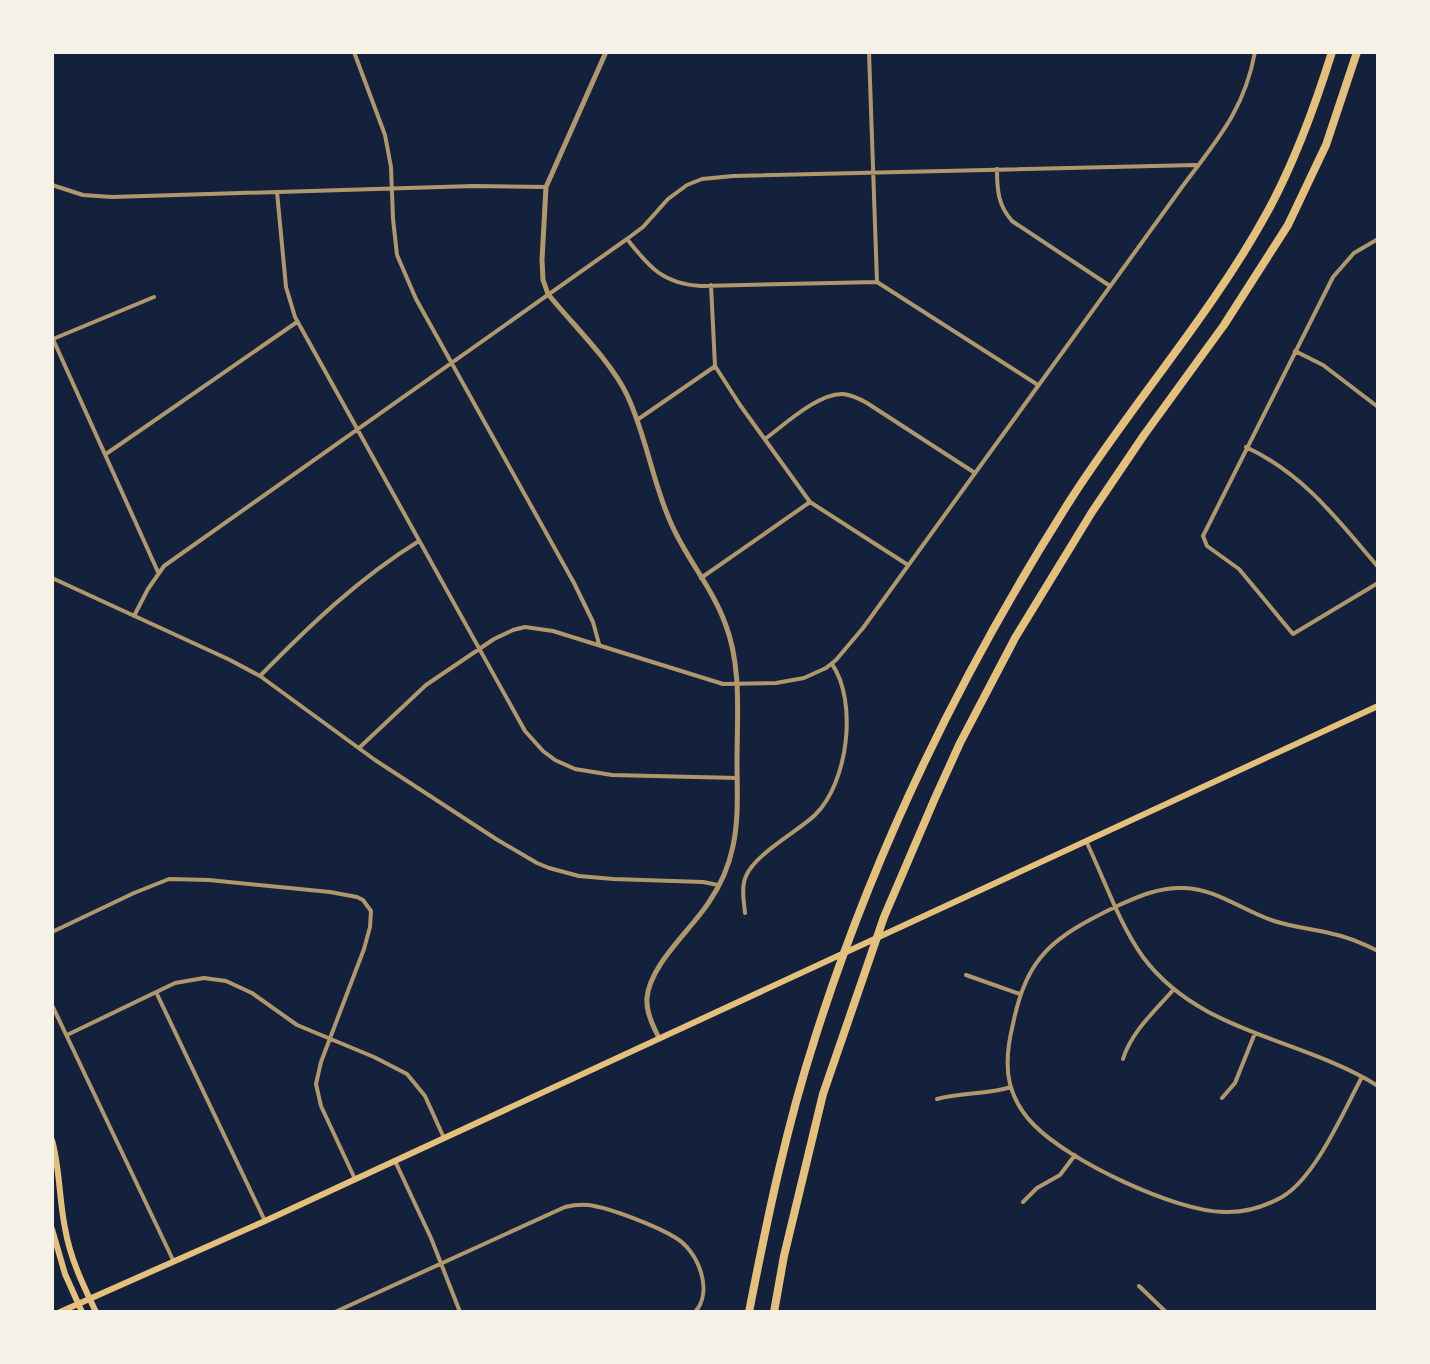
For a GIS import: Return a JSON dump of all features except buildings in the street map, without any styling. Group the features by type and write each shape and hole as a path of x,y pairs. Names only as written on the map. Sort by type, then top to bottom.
{"highway":[{"path":"749,1312 776,1176 814,1039 861,908 912,787 994,627 1071,499 1204,311 1267,212 1304,136 1332,52"},
{"path":"774,1312 784,1256 823,1094 884,917 960,743 1015,638 1060,563 1106,491 1224,325 1288,225 1326,145 1357,52"}],"main road":[{"path":"60,1312 265,1221 1378,706"},
{"path":"52,1140 69,1247 96,1312"},
{"path":"52,1229 58,1253 82,1312"}],"street":[{"path":"354,52 385,135 400,266 574,583 593,622 599,644"},
{"path":"606,52 546,187 543,280 548,294 612,371 626,393 665,509 726,624 733,650 736,683 737,778 733,847 724,875 710,902 668,955 649,988 650,1018 659,1038"},
{"path":"869,52 877,282"},
{"path":"359,748 414,695 501,634 525,627 599,644 723,684 789,682 832,664 848,647 1228,125 1240,103 1255,52"},
{"path":"134,616 164,566 627,239 677,192 702,179 1199,165"},
{"path":"997,169 999,199 1012,221 1110,286"},
{"path":"52,185 94,197 526,185 546,187"},
{"path":"277,192 286,287 297,322 525,731 555,760 575,769 612,775 737,778"},
{"path":"627,239 648,265 664,277 680,283 877,282 1038,385"},
{"path":"1378,239 1354,253 1336,272 1246,447 1203,539 1239,569 1293,634 1378,583"},
{"path":"711,285 715,366 764,439 810,502 908,565"},
{"path":"154,297 52,338 158,572"},
{"path":"106,454 297,322"},
{"path":"1295,351 1323,365 1378,407"},
{"path":"637,420 715,366"},
{"path":"764,439 822,399 849,395 867,403 975,473"},
{"path":"1246,447 1300,480 1378,567"},
{"path":"701,578 810,502"},
{"path":"260,676 337,601 419,541"},
{"path":"52,578 260,676 359,748 496,839 549,868 579,876 718,885"},
{"path":"745,913 743,885 750,869 814,815 827,800 837,776 848,716 841,681 832,664"},
{"path":"1086,841 1127,930 1143,957 1174,989 1212,1014 1328,1061 1378,1086"},
{"path":"52,932 169,879 341,893 363,900 369,906 372,917 364,949 317,1077 318,1098 355,1179"},
{"path":"1362,1077 1304,1177 1283,1196 1267,1204 1248,1210 1220,1212 1174,1201 1119,1180 1036,1128 1021,1109 1011,1087 1007,1054 1020,994 1037,962 1055,941 1074,927 1116,906 1155,891 1191,888 1215,894 1274,921 1347,937 1378,951"},
{"path":"966,975 1020,994"},
{"path":"67,1035 175,983 214,978 226,981 252,993 297,1025 380,1060 410,1077 425,1096 444,1138"},
{"path":"1123,1059 1133,1036 1174,989"},
{"path":"156,992 265,1221"},
{"path":"52,1005 174,1262"},
{"path":"1222,1098 1235,1083 1255,1033"},
{"path":"937,1099 1011,1087"},
{"path":"1023,1202 1037,1188 1060,1175 1075,1155"},
{"path":"395,1161 460,1312"},
{"path":"335,1312 575,1204 596,1206 675,1237 691,1254 704,1280 703,1301 695,1312"},
{"path":"1139,1286 1166,1312"}]}
